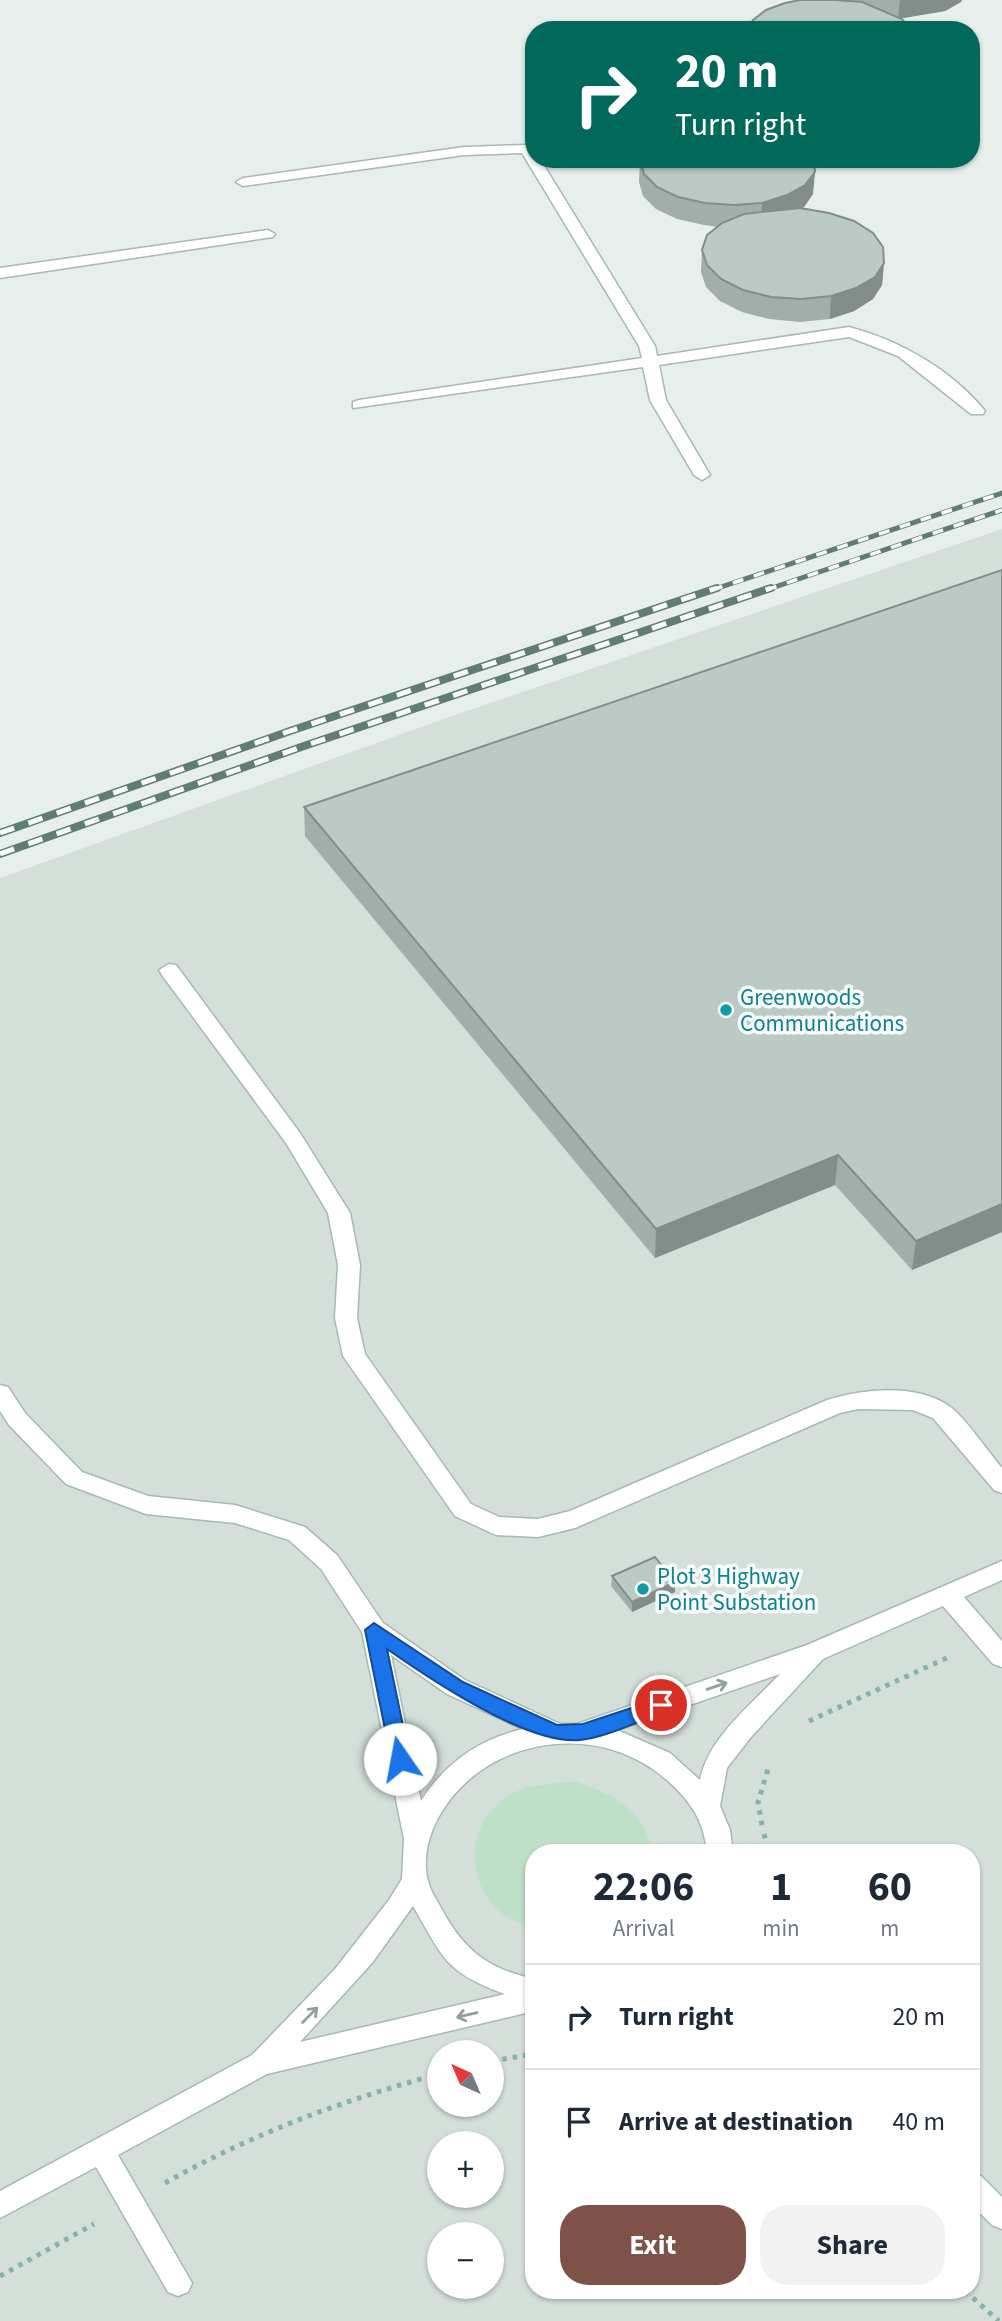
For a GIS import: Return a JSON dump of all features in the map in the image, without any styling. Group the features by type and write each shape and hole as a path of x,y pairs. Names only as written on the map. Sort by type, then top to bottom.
{"street":[{"path":"243,182 464,151 525,149"},
{"path":"538,168 647,346 658,400 702,475"},
{"path":"0,273 268,234"},
{"path":"359,405 849,332 877,338 905,350 977,411"},
{"path":"169,970 293,1138 339,1213 349,1265 346,1318 354,1356 463,1510 496,1526 538,1528 575,1519 835,1406 888,1399 916,1402 941,1412 1002,1484"},
{"path":"0,1393 17,1419 74,1478 146,1505 235,1514 297,1533 329,1562 374,1630 456,1687 555,1733"},
{"path":"583,1732 816,1652 1002,1570"},
{"path":"948,1596 995,1649"},
{"path":"262,2063 335,1990 387,1927 414,1882 416,1836 374,1630"},
{"path":"707,1807 715,1765 742,1730 816,1652"},
{"path":"416,1836 432,1799 465,1765 505,1743 555,1733 583,1732 607,1737 653,1755 682,1776 707,1807 716,1827 719,1844"},
{"path":"414,1882 448,1947 472,1966 525,1987"},
{"path":"0,2205 262,2063 525,2001"},
{"path":"100,2149 178,2283"},
{"path":"980,2194 1002,2216"}],"path":[{"path":"804,1725 821,1713 995,1649"},
{"path":"767,1844 758,1802 770,1763"},
{"path":"504,2059 525,2056"},
{"path":"0,2276 240,2141 392,2086 427,2077"},
{"path":"974,2299 999,2321"}],"shaded area":[{"path":"1002,529 1002,2321 0,2321 0,878 452,716"}],"green space":[{"path":"577,1782 615,1798 636,1815 650,1844 525,1844 525,1925 501,1913 483,1890 477,1875 476,1844 480,1829 499,1803 513,1793 552,1783"}],"building":[{"path":"800,0 862,2 904,21 753,21 766,10"},
{"path":"642,168 815,168 815,172 805,185 787,195 762,203 734,205 705,203 678,197 657,187 644,174"},
{"path":"800,208 854,221 873,233 883,247 884,263 875,277 856,288 831,296 801,299 771,297 743,290 721,279 707,265 702,250 707,235 722,223 744,214"},
{"name":"Greenwoods Communications","path":"1002,570 1002,1204 916,1241 838,1155 656,1229 304,807"},
{"name":"Plot 3 Highway Point Substation","path":"655,1557 675,1582 632,1602 612,1576"}],"railway":[{"path":"712,590 1002,493"},
{"path":"766,590 1002,510"},
{"path":"0,833 290,731 717,588"},
{"path":"0,854 304,746 771,588"}],"place":[{"name":"Greenwoods Communications","path":"726,1010"},
{"name":"Plot 3 Highway Point Substation","path":"643,1589"}],"route":[{"path":"400,1759 374,1630 456,1687 555,1733 583,1732 661,1705"}]}
